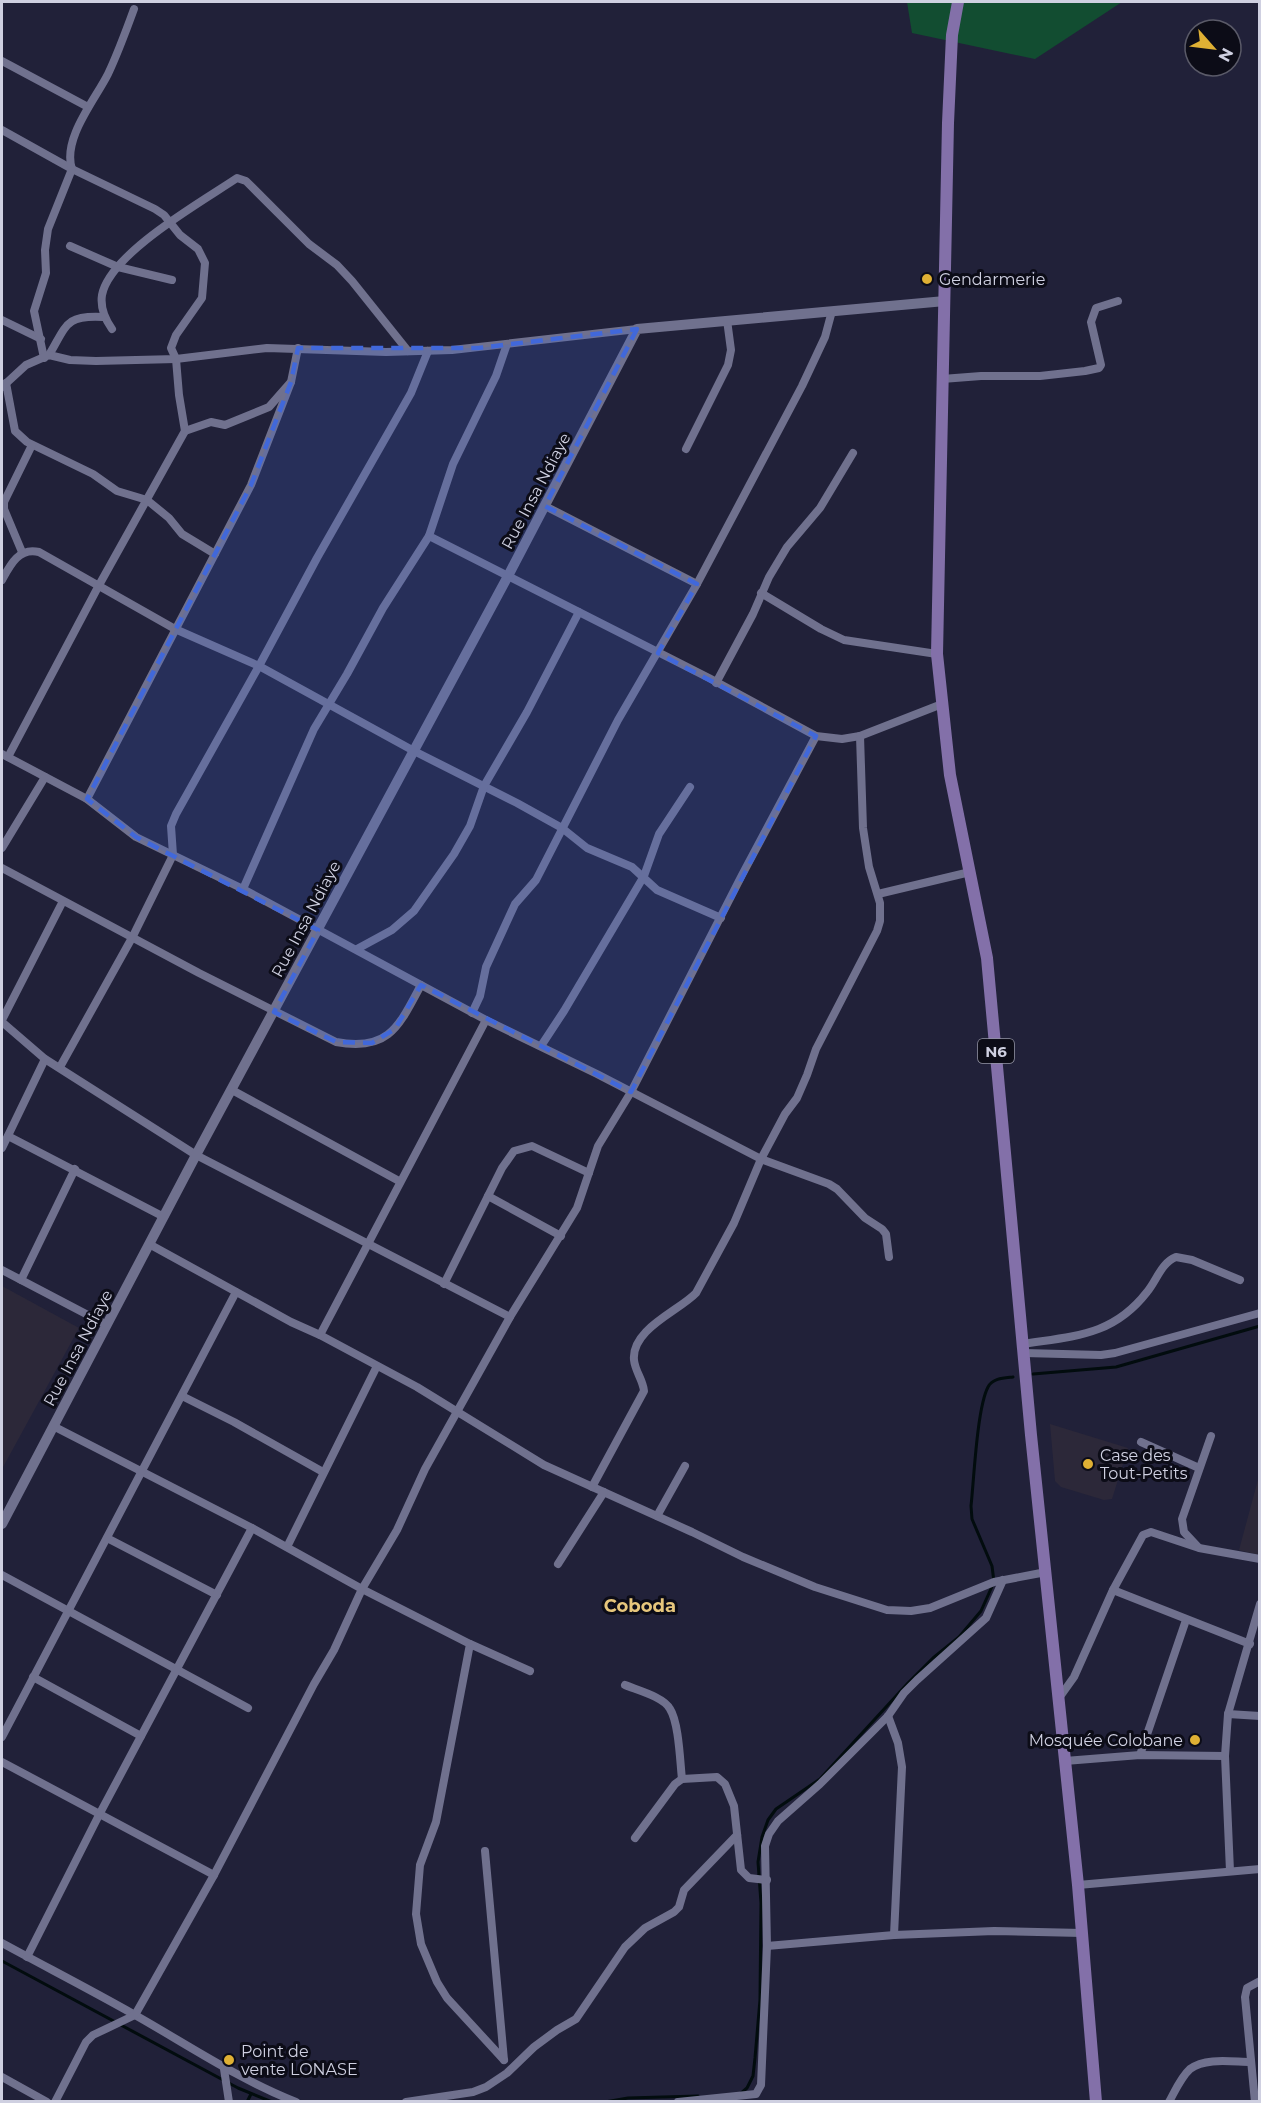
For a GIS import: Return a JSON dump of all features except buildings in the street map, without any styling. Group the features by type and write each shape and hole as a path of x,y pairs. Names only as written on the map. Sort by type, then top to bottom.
{"main road":[{"name":"N6","path":"958,2 950,55 937,654 950,775 987,958 1058,1700 1078,1885 1096,2102"},
{"path":"637,329 945,301"},
{"name":"Rue Insa Ndiaye","path":"2,1524 196,1155 508,576 637,329"}],"street":[{"path":"46,356 34,311 46,273 45,250 48,229 72,169 71,149 77,131 111,68 134,9"},
{"path":"2,62 88,107"},
{"path":"2,131 72,169 155,209 170,221 180,235 198,249 205,263 202,298 176,334 171,348 176,359 178,395 185,431 5,755 87,799 131,833 243,889 472,1013 761,1159 829,1184 837,1189 858,1212 886,1233 889,1257"},
{"path":"112,329 103,317 102,297 118,267 170,221 237,178 246,181 309,244 337,265 408,351"},
{"path":"70,246 118,267 172,280"},
{"path":"942,379 981,376 1040,376 1085,372 1099,368 1101,364 1091,322 1092,316 1096,308 1118,301"},
{"path":"472,1013 480,996 486,966 515,904 536,880 618,720 697,584 802,386 825,337 832,311"},
{"path":"103,317 82,316 75,319 67,325 46,356 26,365 4,385 15,431 32,445 93,474 117,491 147,501 169,518 182,534 215,554"},
{"path":"2,320 41,339"},
{"path":"686,449 728,365 730,350 727,320"},
{"path":"46,356 96,361 176,359 267,348 428,351 478,348 637,329"},
{"path":"243,889 314,729 347,675 383,608 429,536 453,464 496,376 507,344"},
{"path":"87,799 250,485 291,382 298,348"},
{"path":"60,1068 133,936 173,855 171,826 176,814 259,666 316,558 411,393 428,351"},
{"path":"185,431 211,422 225,425 260,412 277,400 291,382"},
{"path":"22,552 4,509 4,502 32,445"},
{"path":"716,682 787,547 820,508 853,453"},
{"path":"545,506 697,584"},
{"path":"429,536 716,682 816,736 842,739 860,736 942,704"},
{"path":"2,580 10,565 22,552 31,550 39,552 175,629 259,666 327,705 562,828 587,848 632,867 657,890 721,918"},
{"path":"761,593 844,640 937,654"},
{"path":"357,950 392,930 414,911 454,854 470,826 484,786 527,712 579,612"},
{"path":"55,2102 86,2042 93,2035 135,2015 214,1875 334,1650 362,1589 397,1530 425,1469 510,1317 577,1208 598,1146 631,1092 741,875 816,736"},
{"path":"592,1487 644,1391 644,1383 634,1360 636,1347 641,1337 666,1313 689,1300 696,1293 734,1223 761,1159 785,1114 797,1098 816,1049 877,932 880,911 878,894 869,867 863,828 860,736"},
{"path":"2,848 45,777"},
{"path":"541,1046 644,876 659,834 690,787"},
{"path":"2,868 274,1012 336,1042 355,1045 372,1043 387,1037 404,1018 421,985"},
{"path":"878,894 970,872"},
{"path":"63,900 2,1021 45,1059 196,1155 510,1317"},
{"path":"320,1335 399,1181 486,1020"},
{"path":"2,1148 45,1059"},
{"path":"232,1090 399,1181"},
{"path":"8,1136 164,1217"},
{"path":"444,1284 502,1168 514,1151 526,1146 537,1146 589,1173"},
{"path":"21,1280 75,1169"},
{"path":"488,1196 561,1236"},
{"path":"149,1245 458,1411 527,1456 743,1557 815,1587 888,1610 910,1611 930,1608 994,1582 1046,1572"},
{"path":"1024,1348 1087,1334 1109,1325 1127,1314 1138,1303 1164,1265 1176,1257 1192,1260 1240,1280"},
{"path":"2,1270 107,1325"},
{"path":"2,1737 236,1292"},
{"path":"1024,1348 1101,1355 1115,1353 1260,1313"},
{"path":"287,1547 377,1366"},
{"path":"182,1396 323,1472"},
{"path":"54,1426 252,1528 362,1589 470,1644 530,1671"},
{"path":"1199,1548 1184,1532 1182,1519 1211,1436"},
{"path":"1142,1442 1199,1468"},
{"path":"657,1516 685,1466"},
{"path":"558,1564 604,1492"},
{"path":"27,1957 99,1815 252,1528"},
{"path":"1058,1700 1074,1677 1113,1590 1143,1535 1151,1532 1199,1548 1260,1559"},
{"path":"107,1538 217,1595"},
{"path":"2,1575 248,1708"},
{"path":"678,2102 732,2100 756,2094 760,2085 767,1946 765,1846 769,1834 778,1821 820,1784 888,1716 916,1680 986,1618 1003,1580"},
{"path":"1113,1590 1250,1644"},
{"path":"1230,1871 1225,1756 1228,1714 1260,1604"},
{"path":"1140,1755 1186,1620"},
{"path":"470,1644 436,1822 420,1865 416,1914 421,1944 437,1982 447,1998 504,2060"},
{"path":"33,1677 141,1736"},
{"path":"625,1685 651,1695 671,1710 682,1779"},
{"path":"1228,1714 1260,1716"},
{"path":"888,1716 898,1743 902,1767 894,1935"},
{"path":"1065,1761 1140,1755 1225,1756"},
{"path":"2,1762 214,1875"},
{"path":"635,1838 667,1793 682,1779 717,1777 725,1784 734,1806 741,1870 749,1878 767,1880"},
{"path":"406,2102 473,2092 496,2081 534,2047 581,2014 626,1947 645,1928 679,1907 684,1890 736,1835"},
{"path":"485,1851 507,2073"},
{"path":"1078,1885 1260,1869"},
{"path":"767,1946 894,1935 994,1931 1082,1933"},
{"path":"2,1943 135,2015 248,2081 296,2102"},
{"path":"1255,2102 1246,1992 1250,1985 1260,1981"},
{"path":"1169,2102 1190,2069 1200,2064 1251,2062"},
{"path":"224,2068 229,2102"},
{"path":"2,2077 48,2102"},
{"path":"473,2092 475,2102"}],"highlighted area":[{"path":"637,329 545,506 697,584 658,653 816,736 631,1092 421,985 395,1029 372,1043 336,1042 274,1012 318,930 136,837 87,799 251,485 291,382 298,348 478,348"}],"shaded area":[{"path":"2,1286 79,1328 2,1469"},
{"name":"Case des Tout-Petits","path":"1050,1424 1128,1448 1112,1499 1104,1500 1061,1487 1055,1481"},
{"path":"1259,1476 1259,1555 1239,1550"}],"green space":[{"path":"907,2 1122,2 1035,59 912,33"}],"waterway":[{"path":"1033,1374 1116,1367 1260,1326"},
{"path":"740,2094 747,2088 753,2076 755,2058 760,2000 761,1903 758,1862 762,1837 768,1820 776,1809 820,1779 908,1683 933,1658 959,1637 981,1611 994,1582 992,1566 972,1519 971,1506 981,1411 990,1384 1002,1378 1013,1377"},
{"path":"2,1961 238,2088 272,2102"},
{"path":"247,2102 251,2094"},
{"path":"605,2102 628,2098 698,2096"}],"place":[{"name":"Gendarmerie","path":"927,279"},
{"name":"Case des Tout-Petits","path":"1088,1464"},
{"name":"Mosquée Colobane","path":"1195,1740"},
{"name":"Point de vente LONASE","path":"229,2060"}],"district":[{"name":"Coboda","path":"640,1606"}]}
